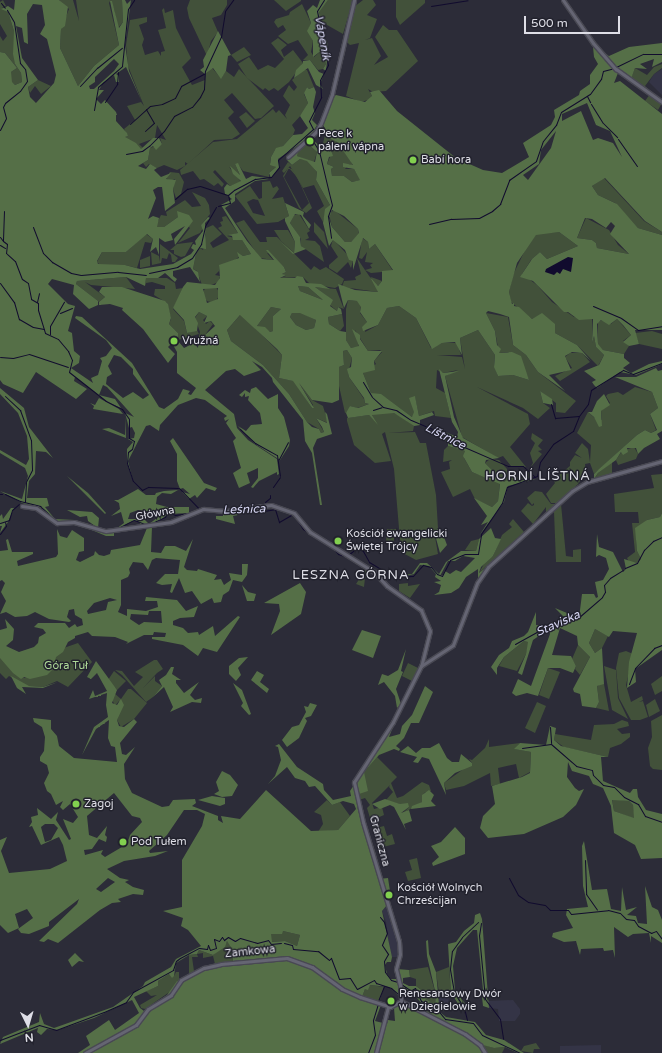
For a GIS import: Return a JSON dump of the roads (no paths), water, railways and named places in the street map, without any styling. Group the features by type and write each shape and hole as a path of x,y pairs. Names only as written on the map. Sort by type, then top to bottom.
{"street":[{"path":"288,157 318,129 331,96 354,0"},
{"path":"563,0 593,43 616,69 662,102"},
{"path":"421,666 451,647 481,576 536,523 582,484 662,461"},
{"name":"Główna","path":"22,506 36,508 57,523 74,522 102,530 115,530 171,522 203,509 226,511 271,505 294,513 310,532 348,555 421,610 430,631 421,666 393,722 356,777 354,786"},
{"name":"Graniczna","path":"354,786 399,941 400,954 396,969 400,984 400,1001"},
{"name":"Zamkowa","path":"85,1053 136,1025 148,1009 173,994 181,980 204,968 281,957 312,967 342,989 388,1007"},
{"path":"376,1053 388,1007 394,1007 400,1001 465,1034 480,1045 484,1053"}],"waterway":[{"path":"94,110 98,87 122,66 128,9 134,0"},
{"path":"126,154 142,151 149,146 164,131 174,116 192,107 200,97 204,89 205,71 221,37 225,11 233,0"},
{"name":"Vápeník","path":"218,206 230,203 228,195 234,190 255,179 271,177 279,167 278,160 313,129 309,121 321,97 320,80 328,65 317,11 324,0"},
{"path":"431,6 468,0"},
{"path":"1,3 5,8"},
{"path":"0,130 6,118 3,107 5,103 20,91 27,81 25,69 20,63 14,22 7,10"},
{"path":"80,86 97,68 122,48"},
{"path":"616,67 643,54 662,54"},
{"path":"429,224 451,219 479,218 492,211 500,204 509,180 536,161 543,141 556,125 561,112 590,94 601,79 603,71 614,68"},
{"path":"105,102 117,84 118,72"},
{"path":"130,124 150,106 162,104 175,98 181,86 204,74"},
{"path":"587,96 590,102"},
{"path":"591,104 603,123 617,137"},
{"path":"145,131 154,123 146,109"},
{"path":"311,138 319,151 329,193"},
{"path":"618,139 637,166"},
{"path":"175,199 187,189 200,186 228,195"},
{"path":"329,193 332,205 328,216 331,238"},
{"name":"Vápeník","path":"149,273 177,267 192,258 201,244 205,226 216,207"},
{"path":"4,211 3,241 7,244 6,253 15,261 22,279 28,283 31,299 38,303 38,310 45,333 58,339 68,351 72,360 69,372 106,401 122,409 129,419 129,438 134,441 132,449 128,452 127,463 133,481 142,490 148,487 178,488"},
{"name":"Vápeník","path":"33,227 43,253 52,262 71,273 81,275 118,272 146,275"},
{"path":"0,237 3,241"},
{"path":"0,245 5,248"},
{"path":"0,283 14,302 19,319 33,327 44,329"},
{"path":"37,302 39,293"},
{"path":"50,334 50,326 64,302"},
{"path":"593,306 621,318 638,330 662,326"},
{"path":"60,313 72,308"},
{"path":"0,357 13,358 29,354 68,367"},
{"name":"Líštnice","path":"348,555 357,548 363,551 369,562 394,577 413,576 423,565 431,567 437,574 442,576 450,560 465,554 478,554 481,534 502,503 507,487 537,476 540,462 553,444 573,431 579,416 588,404 591,390 623,370 633,374 662,363"},
{"name":"Líštnice","path":"363,382 372,397 383,407 396,410 411,420 441,433 455,443 508,466 523,466 535,477"},
{"path":"5,396 20,410 31,440 32,470 26,482 25,502"},
{"path":"551,404 555,418 579,416"},
{"path":"373,410 382,407"},
{"path":"240,429 255,443 277,455 280,476"},
{"path":"279,459 288,442"},
{"path":"273,487 280,477"},
{"path":"179,488 199,509"},
{"name":"Leśnica","path":"5,494 20,501 40,506 54,519"},
{"path":"265,502 270,498 270,495"},
{"path":"0,523 9,520 12,510 19,504"},
{"name":"Leśnica","path":"247,510 257,512 275,509 279,522 293,514"},
{"name":"Leśnica","path":"152,523 165,517 168,512 175,515 190,513"},
{"name":"Leśnica","path":"224,512 232,512"},
{"name":"Leśnica","path":"296,518 303,529 316,537"},
{"name":"Leśnica","path":"116,529 134,520 145,524"},
{"name":"Leśnica","path":"60,521 71,521"},
{"path":"0,534 6,526 5,522"},
{"name":"Leśnica","path":"102,531 112,532"},
{"name":"Staviska","path":"625,568 637,563 644,550 653,541 662,537"},
{"name":"Leśnica","path":"332,547 338,554 345,556"},
{"name":"Staviska","path":"515,644 544,628 559,626 565,620 578,618 602,597 605,592 604,585 610,578 623,570"},
{"path":"629,684 635,668 654,648 662,645"},
{"path":"550,727 551,743"},
{"path":"522,748 551,744 576,766 592,770 593,775 603,785 614,787 624,797 638,804 645,816 662,822"},
{"path":"585,860 586,894 597,910"},
{"path":"509,878 518,895 528,902 545,905 550,910 568,910 571,914 608,910 620,913 626,919 634,920 638,926 651,933 656,931 662,939"},
{"path":"380,917 384,922 387,933 382,945 388,954 384,961 385,972 391,980 398,982"},
{"path":"467,1020 464,1008 454,992 450,969 452,951 462,937 478,922"},
{"path":"481,923 479,935 485,999 500,1019 503,1039"},
{"path":"0,1040 39,1025 56,1030 126,1002 133,992 173,970 176,961 180,958 199,948 207,949 208,945 210,950 216,948 214,939 219,941 222,937 224,940 228,937 235,941 240,938 257,943 268,940 271,944 281,943"},
{"path":"284,943 292,945 293,949 318,951 329,960 331,958 339,979 350,978 357,989 374,980 376,983 391,988 399,995"},
{"path":"401,984 410,990"},
{"path":"378,1001 384,986"},
{"path":"403,995 415,988 421,1001 435,1007 445,1019 473,1023 482,1035 520,1053"},
{"path":"368,1053 375,1035 373,1020 378,1004"}],"place":[{"name":"Pece k pálení vápna","path":"310,141"},
{"name":"Babí hora","path":"413,160"},
{"name":"Vružná","path":"174,341"},
{"name":"Kościół ewangelicki Świętej Trójcy","path":"338,541"},
{"name":"Zagoj","path":"76,804"},
{"name":"Pod Tułem","path":"123,842"},
{"name":"Kościół Wolnych Chrześcijan","path":"389,895"},
{"name":"Renesansowy Dwór w Dzięgielowie","path":"391,1001"}],"district":[{"name":"HORNÍ LÍŠTNÁ","path":"538,476"},
{"name":"LESZNA GÓRNA","path":"351,575"}],"park label":[{"name":"Góra Tuł","path":"66,666"}]}
